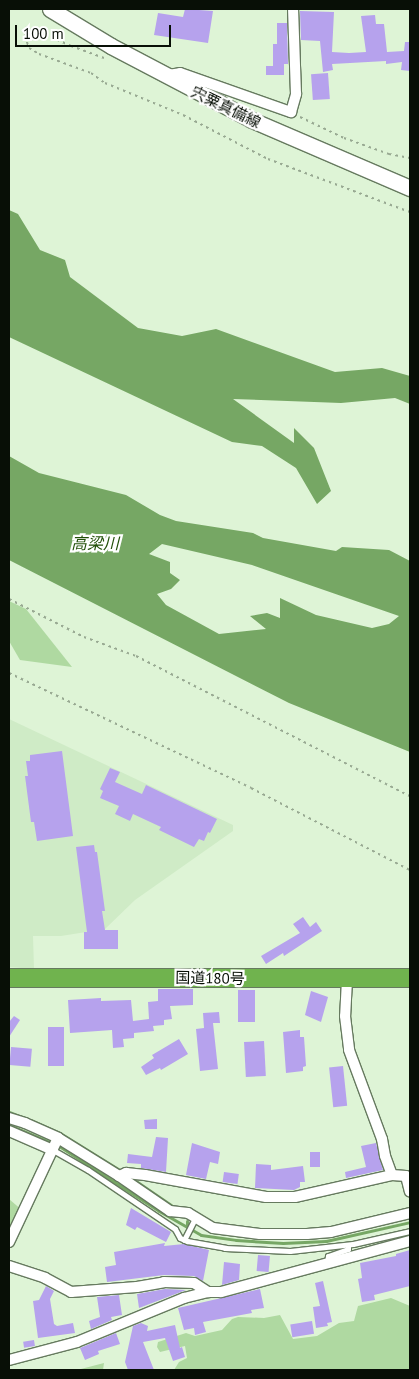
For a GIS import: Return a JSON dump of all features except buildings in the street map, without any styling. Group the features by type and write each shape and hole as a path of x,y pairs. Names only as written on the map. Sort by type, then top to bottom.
{"highway":[{"name":"国道180号","path":"9,978 347,980 410,978"}],"main road":[{"name":"宍粟真備線","path":"50,9 164,76 252,120 410,188"}],"street":[{"path":"164,76 180,73 291,112 296,94 293,9"},
{"path":"347,980 345,1016 349,1050 382,1139 385,1156 392,1175"},
{"path":"9,1118 25,1123 56,1144 122,1174 170,1210 213,1228 283,1236 331,1232 410,1213"},
{"path":"9,1132 56,1144"},
{"path":"9,1242 56,1144"},
{"path":"122,1174 266,1197 295,1197 392,1175 406,1176 410,1192"},
{"path":"9,1360 77,1342 184,1298 208,1292 221,1292 410,1241"},
{"path":"9,1266 45,1278 71,1292 122,1289 164,1282 194,1283 208,1292"}],"lane":[{"path":"56,1144 88,1170 175,1229 180,1238 184,1240 225,1248 298,1250 348,1245 410,1230"},
{"path":"184,1240 194,1220"},
{"path":"327,1263 328,1256 348,1249 348,1245"}],"path":[{"path":"112,61 71,46 27,26 25,36 29,48 39,54 91,74 105,83 183,115 268,159 410,212"},
{"path":"291,112 344,138 389,154 410,158"},
{"path":"9,599 84,637 136,656 410,796"},
{"path":"9,673 251,788 410,870"}],"shaded area":[{"path":"9,601 26,609 72,667 20,660 9,641"},
{"path":"9,719 233,825 233,831 135,900 105,929 61,936 33,936 34,969 9,967"},
{"path":"9,1199 23,1211 9,1237"},
{"path":"391,1298 410,1306 410,1370 174,1370 179,1362 187,1358 185,1346 160,1352 157,1347 158,1342 186,1333 195,1336 222,1330 232,1319 238,1317 264,1318 280,1315 293,1339 317,1336 339,1323 354,1321 358,1306"},
{"path":"104,1363 103,1370 77,1370"}],"water":[{"path":"9,210 18,214 40,250 65,260 70,277 138,328 182,336 216,329 335,372 382,368 410,376 410,404 395,398 341,403 233,399 294,443 294,428 314,448 331,491 317,504 296,468 262,446 232,442 9,337"},
{"name":"高梁川","path":"9,456 39,473 126,495 160,515 176,521 253,533 263,538 336,551 342,547 389,550 410,561 410,752 289,703 9,560","holes":["162,544 252,565 399,616 389,624 372,628 316,615 280,598 280,618 267,613 250,616 266,629 219,634 166,605 157,594 171,589 180,580 170,573 170,562 149,554"]}],"waterway":[{"path":"9,1112 25,1118"},
{"path":"31,1120 60,1133 123,1172"},
{"path":"9,1125 59,1146 159,1211 201,1235 236,1240 283,1243 326,1241 410,1222"},
{"path":"130,1177 171,1205"},
{"path":"187,1221 187,1227"}]}
